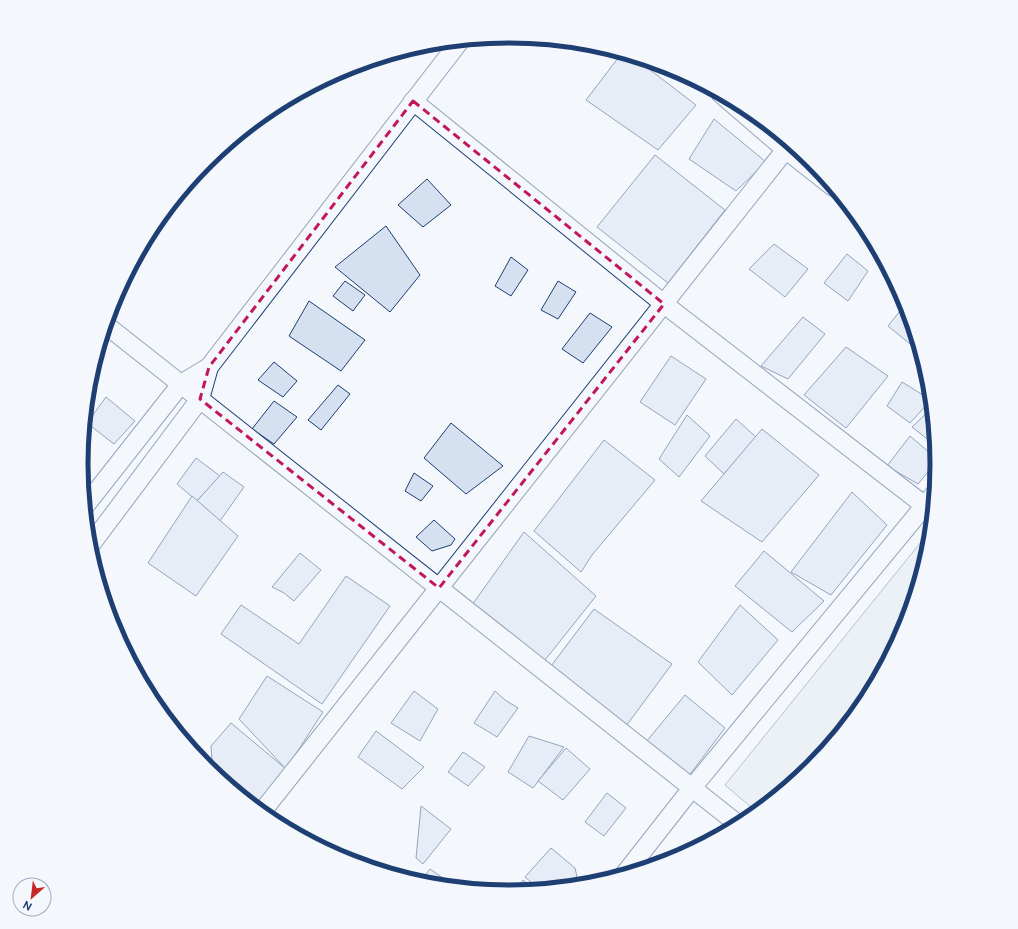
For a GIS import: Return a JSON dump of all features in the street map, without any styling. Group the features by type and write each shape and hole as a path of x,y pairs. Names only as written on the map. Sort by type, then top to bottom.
{"street":[{"path":"89,501 181,384 209,367 455,47"},
{"path":"413,101 664,304 929,501"},
{"path":"265,808 787,148"},
{"path":"110,328 734,821"},
{"path":"95,540 200,399 209,367"},
{"path":"629,869 692,788 929,506"}],"highlighted area":[{"path":"413,101 664,304 439,588 200,399 209,367"}],"shaded area":[{"path":"924,539 916,574 908,600 887,651 859,699 843,721 807,763 766,799 753,808 725,785"}],"building":[{"path":"619,57 644,65 696,105 658,150 586,100"},
{"path":"714,119 766,162 736,191 689,159"},
{"path":"655,155 725,210 668,283 597,227"},
{"path":"427,179 451,205 423,227 398,205"},
{"path":"386,226 420,275 390,312 335,267"},
{"path":"774,244 808,269 785,297 749,269"},
{"path":"847,254 868,271 848,301 824,283"},
{"path":"511,257 528,270 511,296 495,286"},
{"path":"345,281 365,295 353,311 333,296"},
{"path":"558,281 576,292 558,319 541,310"},
{"path":"309,301 365,340 341,371 289,336"},
{"path":"900,311 913,347 888,326"},
{"path":"590,313 612,327 583,363 562,349"},
{"path":"803,317 825,334 788,379 761,366"},
{"path":"846,347 888,376 846,428 804,395"},
{"path":"671,356 706,379 675,425 640,402"},
{"path":"274,362 297,381 283,397 258,380"},
{"path":"902,382 925,396 926,405 910,423 887,406"},
{"path":"338,385 350,394 321,430 308,420"},
{"path":"106,397 135,421 114,444 89,425 90,419"},
{"path":"274,401 297,417 274,444 252,429"},
{"path":"927,412 930,441 912,427"},
{"path":"687,415 710,436 679,477 659,459"},
{"path":"736,419 756,437 724,474 705,456"},
{"path":"451,423 503,466 466,494 424,458"},
{"path":"762,429 819,475 762,542 701,501"},
{"path":"910,436 930,453 930,469 918,484 887,466"},
{"path":"604,440 655,480 592,555 581,572 534,531"},
{"path":"196,458 220,476 197,501 177,484"},
{"path":"223,472 244,487 220,521 197,501"},
{"path":"414,473 433,486 421,501 405,491"},
{"path":"852,492 887,525 831,595 791,572"},
{"path":"192,496 238,536 196,596 148,563"},
{"path":"434,520 455,539 451,545 432,551 416,537"},
{"path":"524,532 596,596 545,660 472,605"},
{"path":"764,551 824,601 792,632 735,586"},
{"path":"300,553 321,570 294,601 284,593 272,587"},
{"path":"346,576 390,606 322,704 221,634 241,605 299,644"},
{"path":"740,605 778,640 732,695 698,662"},
{"path":"594,609 672,664 626,726 551,666"},
{"path":"267,676 323,712 286,769 239,719"},
{"path":"414,691 438,709 420,741 391,723"},
{"path":"495,691 505,700 518,708 497,737 474,723"},
{"path":"685,695 725,728 688,777 646,742"},
{"path":"231,723 286,769 258,803 212,764 211,746"},
{"path":"376,731 424,767 402,789 358,757"},
{"path":"529,736 564,747 533,788 508,772"},
{"path":"566,748 590,769 563,800 538,781"},
{"path":"463,752 485,767 468,786 448,772"},
{"path":"607,793 626,808 604,836 585,822"},
{"path":"421,806 451,829 423,864 416,858"},
{"path":"551,848 575,868 578,880 534,885 525,877"},
{"path":"430,869 447,881 427,878 424,877"},
{"path":"523,880 530,885 519,886"}]}
